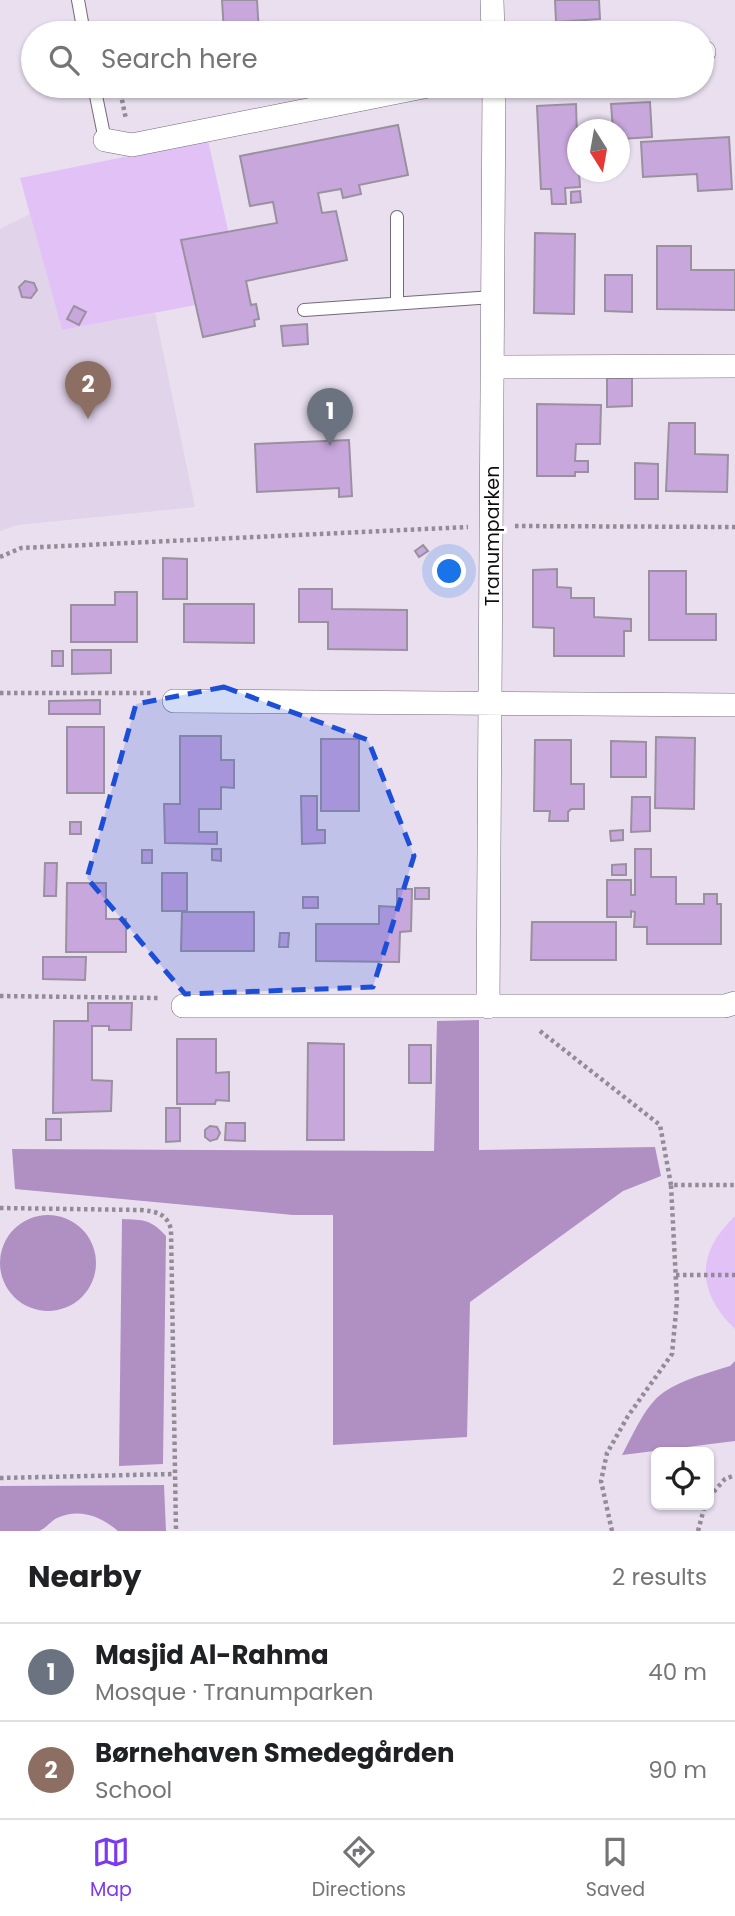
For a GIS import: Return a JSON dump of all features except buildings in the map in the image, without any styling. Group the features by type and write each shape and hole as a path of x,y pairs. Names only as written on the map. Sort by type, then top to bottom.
{"street":[{"path":"492,0 493,21"},
{"path":"105,140 132,145 368,98"},
{"name":"Tranumparken","path":"494,98 491,705 498,1007"},
{"path":"493,367 735,366"},
{"path":"174,701 735,705"},
{"path":"183,1006 725,1006 735,1003"}],"lane":[{"path":"78,0 82,21"},
{"path":"96,98 105,140"},
{"path":"397,216 397,303"},
{"path":"304,310 493,297"}],"path":[{"path":"0,557 21,548 492,526 735,527"},
{"path":"0,693 166,693 174,701"},
{"path":"0,996 175,998 183,1006"},
{"path":"498,1007 660,1125 671,1185 676,1275 677,1301 672,1354 628,1416 607,1453 601,1481 612,1531"},
{"path":"671,1185 735,1185"},
{"path":"0,1208 141,1210 158,1212 168,1219 171,1229 176,1531"},
{"path":"676,1275 735,1275"},
{"path":"0,1478 174,1474"},
{"path":"714,1491 725,1479 735,1475"},
{"path":"698,1531 704,1510"}],"highlighted area":[{"path":"224,687 368,740 414,856 373,987 185,994 87,878 136,704"}],"shaded area":[{"path":"208,140 230,239 196,305 62,330 20,178"},
{"path":"30,214 62,330 155,313 195,507 18,525 0,531 0,229"},
{"path":"479,1020 479,1150 655,1147 661,1176 623,1191 470,1302 467,1437 333,1445 333,1215 293,1215 15,1189 12,1149 434,1151 437,1021"},
{"path":"39,1215 57,1215 75,1223 88,1236 96,1254 93,1282 75,1303 57,1311 39,1311 21,1303 8,1290 0,1272 0,1254 8,1236 21,1223"},
{"path":"735,1216 735,1329 713,1301 706,1272 713,1244"},
{"path":"122,1219 146,1222 156,1226 166,1236 163,1464 119,1466"},
{"path":"735,1361 735,1441 687,1447 651,1447 651,1451 622,1455 640,1421 664,1392 679,1383 730,1366"},
{"path":"164,1485 166,1531 118,1531 97,1518 74,1514 57,1518 39,1531 0,1531 0,1486"}],"place":[{"name":"Børnehaven Smedegården","path":"88,419"},
{"name":"Masjid Al-Rahma","path":"330,446"}]}
